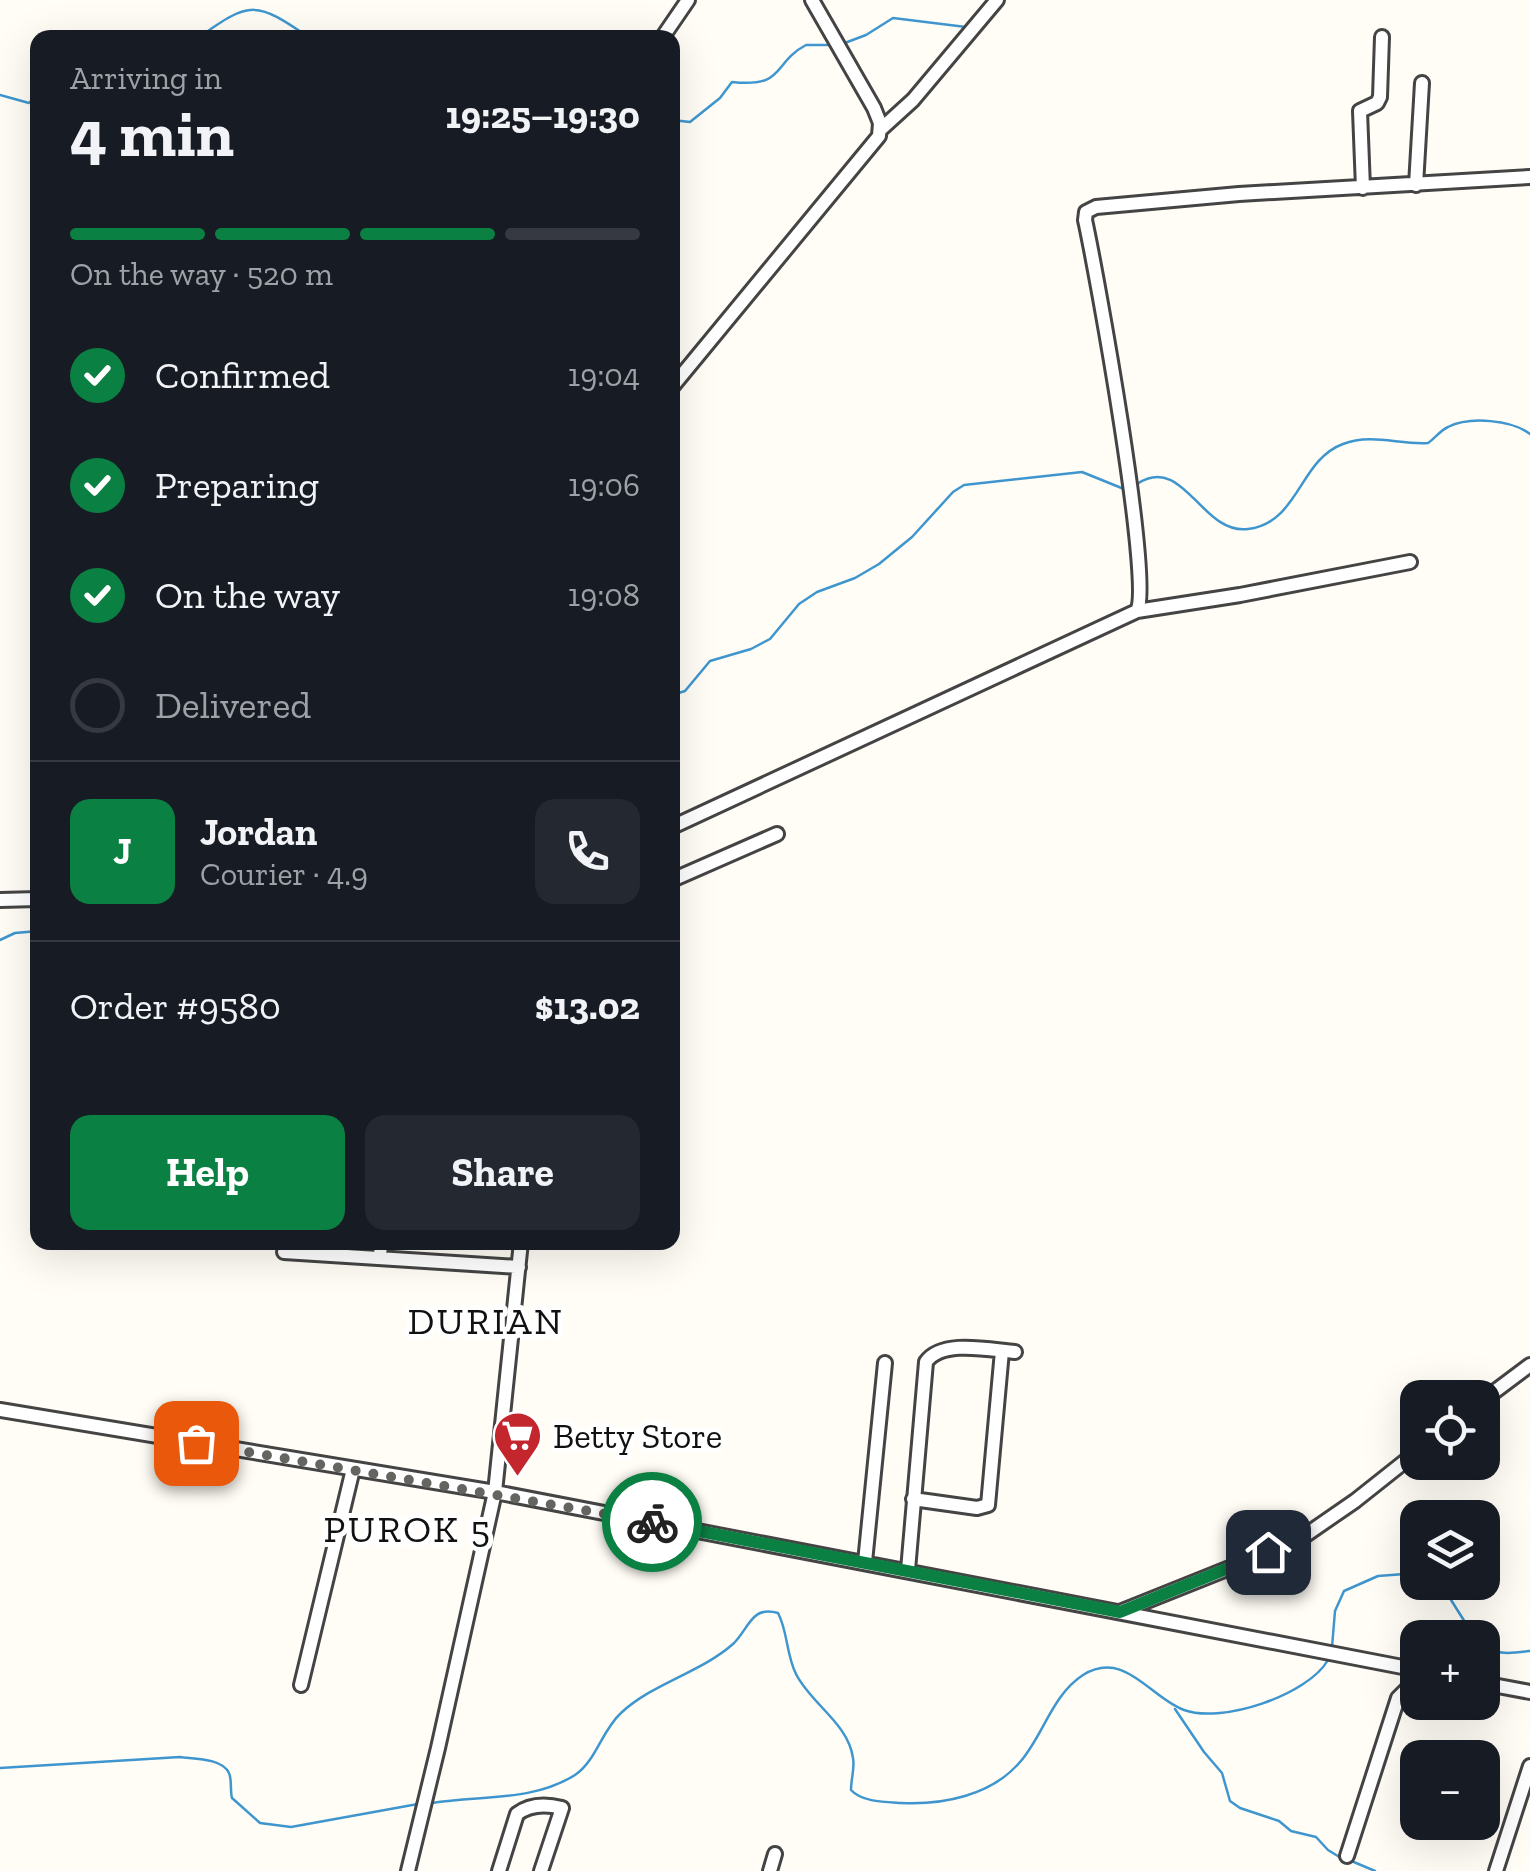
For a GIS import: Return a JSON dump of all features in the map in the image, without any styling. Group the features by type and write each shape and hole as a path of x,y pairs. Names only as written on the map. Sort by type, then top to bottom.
{"street":[{"path":"667,30 688,0"},
{"path":"812,0 874,108 880,130"},
{"path":"680,378 866,155 880,130 913,100 998,0"},
{"path":"1363,188 1360,111 1377,103 1380,97 1382,37"},
{"path":"1416,185 1422,83"},
{"path":"1137,610 1141,593 1130,497 1086,212 1096,207 1238,194 1530,177"},
{"path":"680,823 1137,610 1240,595 1410,562"},
{"path":"680,877 778,834"},
{"path":"0,900 30,899"},
{"path":"380,1250 380,1258"},
{"path":"408,1871 495,1492 520,1250"},
{"path":"284,1252 519,1267"},
{"path":"908,1570 913,1498 926,1362 936,1352 948,1348 1008,1352 988,1505 977,1508 913,1498"},
{"path":"865,1562 884,1363"},
{"path":"1500,1387 1530,1365"},
{"path":"0,1410 495,1492 1400,1666"},
{"path":"1120,1612 1297,1540 1400,1465"},
{"path":"301,1685 353,1469"},
{"path":"1500,1686 1530,1692"},
{"path":"1347,1856 1400,1696"},
{"path":"1496,1871 1530,1766"},
{"path":"499,1871 516,1814 524,1808 549,1804 562,1808 541,1871"},
{"path":"770,1871 775,1854"}],"waterway":[{"path":"210,30 230,17 254,10 277,17 297,30"},
{"path":"842,44 893,18 966,27"},
{"path":"680,121 690,122 720,98 732,82 770,78 806,45 830,45"},
{"path":"0,95 30,102"},
{"path":"1137,484 1153,477 1168,479 1217,520 1232,528 1248,529 1278,515 1317,463 1343,444 1364,439 1428,443 1448,427 1479,421 1513,425 1530,434"},
{"path":"680,693 710,661 770,639 799,604 879,564 964,485 1082,472 1124,489"},
{"path":"0,940 30,932"},
{"path":"1332,1647 1335,1611 1344,1591 1378,1576 1400,1574"},
{"path":"1451,1600 1464,1620"},
{"path":"432,1803 524,1794 575,1775 621,1713 647,1694 720,1654 762,1612 778,1613 796,1674 844,1734 853,1762 851,1790 867,1799 888,1802 949,1800 995,1783 1028,1752 1072,1683 1098,1669 1124,1671 1184,1710 1220,1713 1284,1695 1318,1673 1328,1660"},
{"path":"1500,1652 1530,1651"},
{"path":"1175,1709 1222,1773 1230,1801 1279,1821 1291,1831 1316,1837 1341,1858"},
{"path":"0,1768 180,1757 207,1760 225,1768 230,1776 232,1798 260,1823 291,1827 418,1804"},
{"path":"1349,1860 1375,1871"}],"way so far":[{"path":"196,1443 652,1522"}],"place":[{"name":"Betty Store","path":"518,1478"}],"district":[{"name":"DURIAN","path":"486,1321"},
{"name":"PUROK 5","path":"408,1529"}],"route":[{"path":"652,1522 1120,1612 1268,1552"}]}
